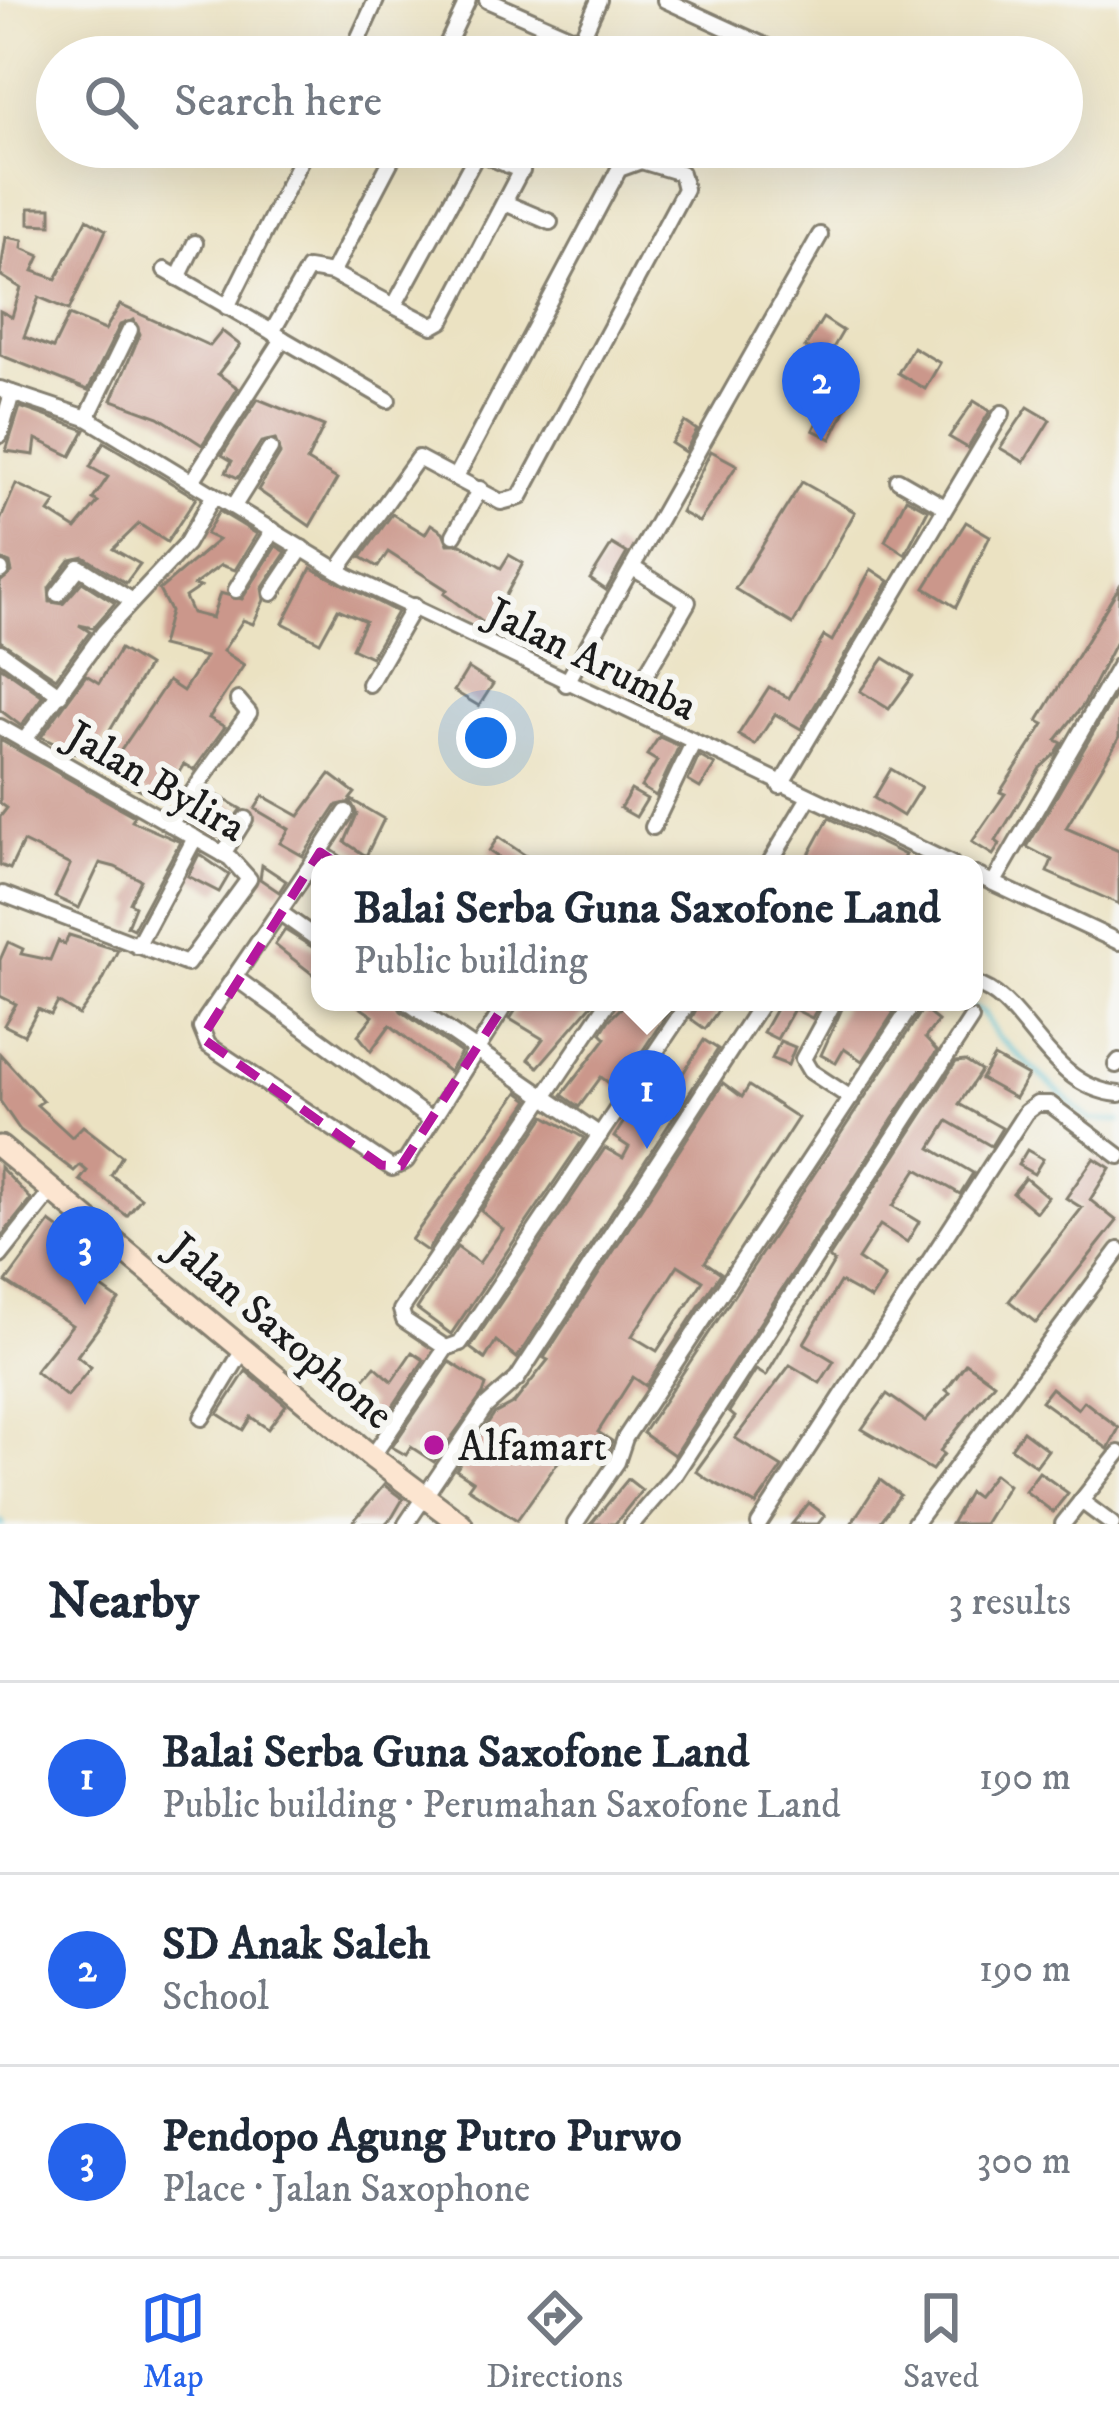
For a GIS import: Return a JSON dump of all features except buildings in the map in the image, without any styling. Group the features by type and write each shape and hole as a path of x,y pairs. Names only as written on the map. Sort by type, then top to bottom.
{"main road":[{"name":"Jalan Saxophone","path":"0,1148 372,1457 461,1524"}],"street":[{"path":"360,36 376,0"},
{"path":"451,36 468,0"},
{"path":"487,0 575,36"},
{"path":"583,36 599,0"},
{"path":"664,0 743,36"},
{"path":"227,307 296,168"},
{"path":"332,273 387,168"},
{"path":"394,306 463,168"},
{"path":"192,481 278,336 308,269 332,273 425,324 442,321 522,170 517,168"},
{"path":"457,475 622,168"},
{"path":"338,570 413,461 428,459 505,503 520,497 685,189 682,172 667,168"},
{"path":"505,202 550,222"},
{"path":"566,684 820,235"},
{"path":"195,243 171,274 388,400"},
{"path":"88,418 130,330"},
{"path":"0,435 6,391"},
{"name":"Jalan Arumba","path":"6,391 88,418 338,570 916,855"},
{"path":"780,786 1002,412"},
{"path":"234,506 270,449"},
{"path":"898,480 945,507"},
{"path":"454,536 480,489"},
{"path":"24,741 131,600 186,544 214,495"},
{"path":"236,590 273,530"},
{"path":"272,593 302,548"},
{"path":"58,594 79,568 131,600"},
{"path":"633,568 688,602 645,676"},
{"path":"369,684 414,606"},
{"path":"0,652 60,695"},
{"path":"994,882 1119,666"},
{"path":"170,824 249,713 238,700"},
{"name":"Jalan Bylira","path":"0,727 247,870 249,878 190,962 136,946"},
{"path":"653,827 693,743"},
{"path":"774,855 808,799"},
{"path":"318,855 346,812"},
{"path":"223,854 245,819"},
{"path":"3,894 136,946 195,838"},
{"path":"320,852 324,855"},
{"path":"311,867 201,1028 208,1045 381,1165 392,1168 406,1161 501,1011"},
{"path":"983,878 1119,942"},
{"path":"282,914 311,935"},
{"path":"237,979 431,1120"},
{"path":"983,989 998,997 1026,1033 1084,1083 1119,1094"},
{"path":"419,1011 600,1136"},
{"path":"446,1348 404,1320 401,1310 602,1011"},
{"path":"372,1457 446,1348 460,1343 683,1011"},
{"path":"406,1524 485,1407 517,1379 756,1011"},
{"path":"829,1011 803,1059 810,1071 851,1098"},
{"path":"575,1524 903,1011"},
{"path":"632,1524 675,1474 971,1019"},
{"path":"759,1524 1026,1112 1037,1104 1056,1107 1119,1156"},
{"path":"0,1256 50,1193"},
{"path":"914,1524 1119,1250"},
{"path":"202,1418 243,1351"},
{"path":"1064,1524 1119,1453"},
{"path":"1081,1501 1112,1524"}],"highlighted area":[{"path":"320,852 517,985 401,1166 381,1165 202,1038"}],"waterway":[{"path":"980,1011 997,1036 1090,1120 1119,1121"},
{"path":"0,1521 3,1524"}],"place":[{"name":"SD Anak Saleh","path":"821,441"},
{"name":"Balai Serba Guna Saxofone Land","path":"647,1149"},
{"name":"Pendopo Agung Putro Purwo","path":"85,1305"},
{"name":"Alfamart","path":"434,1445"}]}
